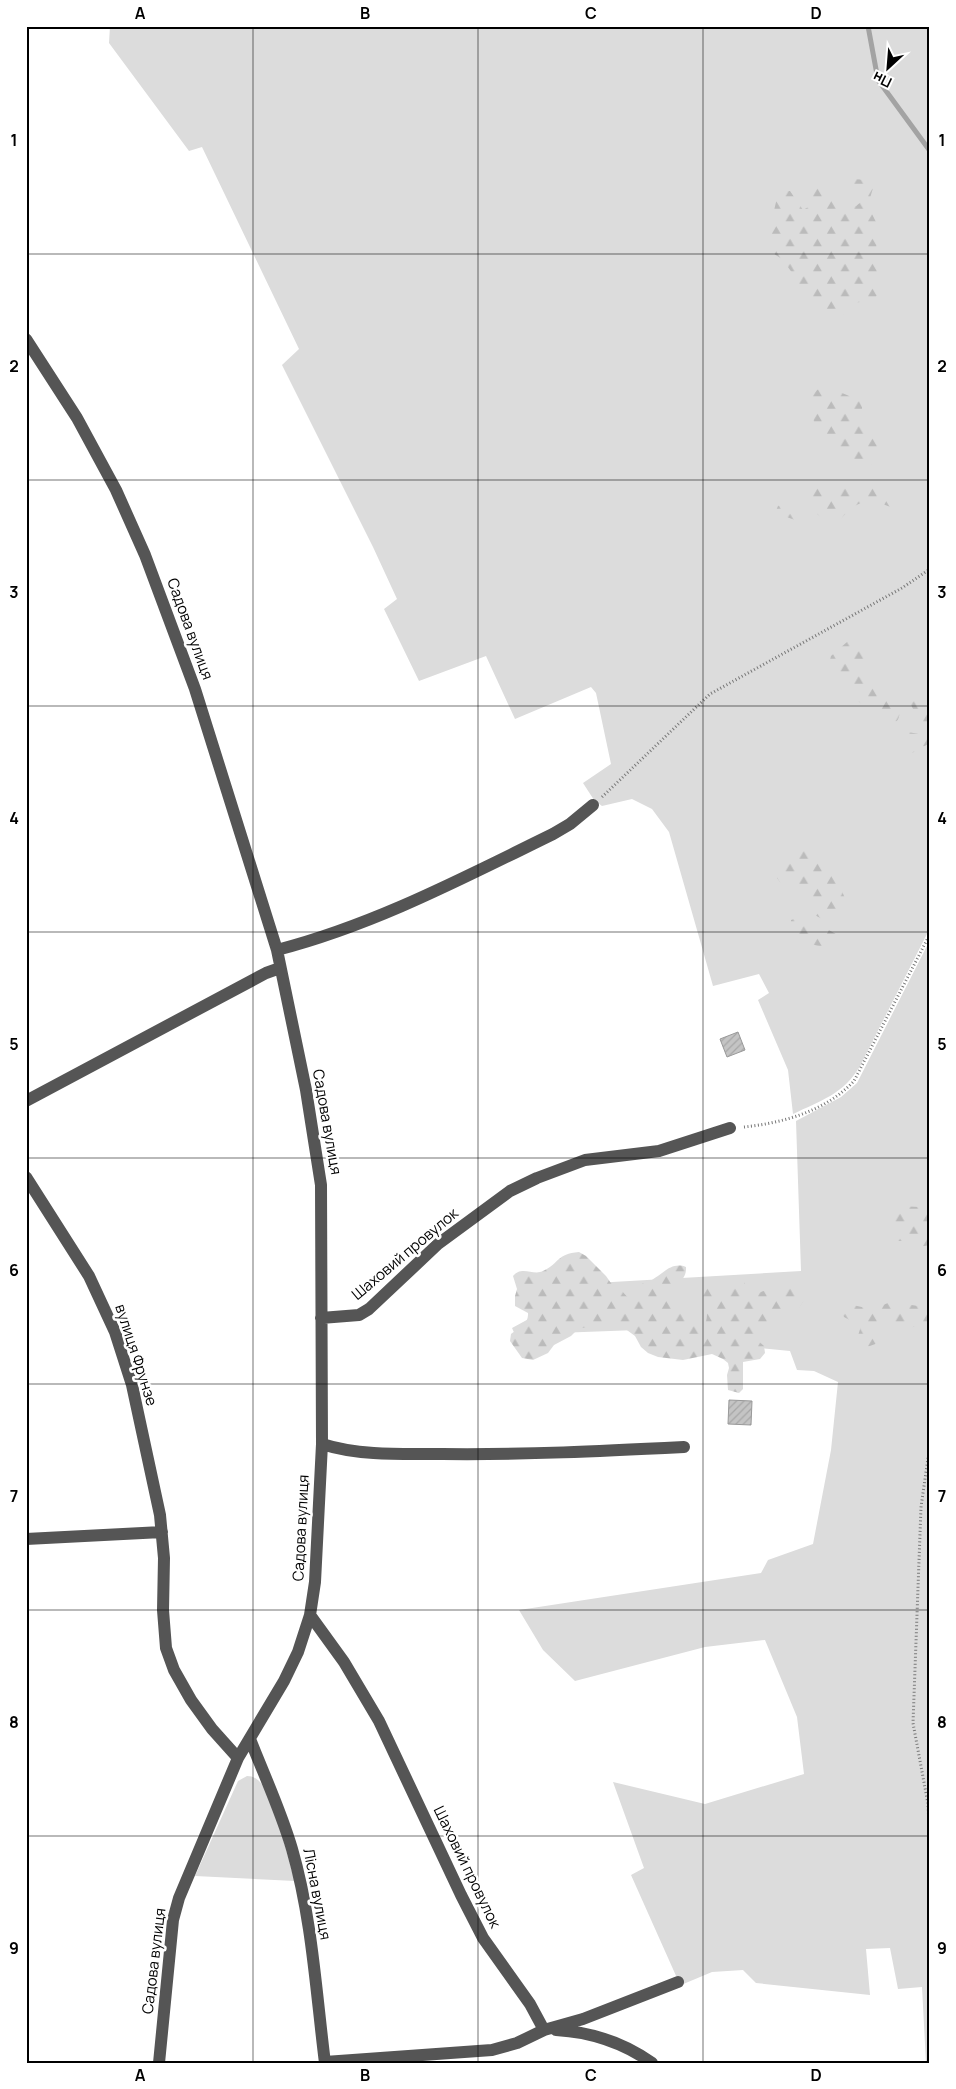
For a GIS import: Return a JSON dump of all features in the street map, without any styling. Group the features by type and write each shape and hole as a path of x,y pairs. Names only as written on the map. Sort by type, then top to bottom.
{"street":[{"name":"Садова вулиця","path":"26,339 77,418 116,490 145,555 195,689 277,950 306,1090 322,1185 322,1444 315,1582 310,1615 298,1652 284,1682 238,1758 179,1898 174,1920 159,2063"},
{"path":"277,950 365,922 426,896 553,834 570,824 593,805"},
{"path":"26,1101 266,973 280,968"},
{"name":"Шаховий провулок","path":"321,1318 359,1315 369,1309 438,1244 510,1191 523,1184 585,1160 659,1151 730,1128"},
{"name":"вулиця Фрунзе","path":"26,1177 89,1276 115,1332 132,1386 160,1515 164,1558 163,1610 166,1648 174,1670 191,1700 238,1758"},
{"path":"322,1444 345,1450 409,1454 510,1455 684,1447"},
{"path":"26,1539 162,1532"},
{"name":"Шаховий провулок","path":"310,1615 344,1662 379,1721 461,1895 484,1938 530,2004 544,2030"},
{"name":"Лісна вулиця","path":"250,1739 282,1820 300,1880 310,1942 325,2063"},
{"path":"325,2063 492,2050 517,2043 544,2030 583,2019 678,1982"},
{"path":"544,2030 571,2031 619,2044 652,2063"}],"path":[{"path":"593,805 710,694 902,588 930,569"},
{"path":"730,1128 768,1124 796,1117 839,1095 848,1088 862,1068 930,934"},
{"path":"930,1444 921,1506 913,1723 928,1804 930,1845"}],"green space":[{"path":"110,26 930,26 930,928 860,1066 854,1076 831,1096 793,1114 788,1070 758,1000 769,993 759,974 713,986 669,832 652,809 632,799 602,806 594,800 583,783 611,764 596,693 591,687 515,719 486,656 419,681 384,609 397,599 282,365 299,349 202,147 189,151 109,43"},
{"path":"853,179 867,180 874,185 869,201 878,235 876,250 878,294 873,301 850,303 841,317 834,318 814,311 793,274 782,259 771,252 767,241 776,202 785,191 790,191 803,210 810,206 811,193 813,191 822,186 831,185 841,203 856,206 861,202 861,199 851,182"},
{"path":"825,386 859,400 862,407 862,420 879,443 875,461 865,470 858,469 824,440 814,422 809,400 817,390"},
{"path":"827,485 872,485 883,489 896,502 894,506 872,501 860,503 849,510 836,525 825,520 814,511 809,500 814,490"},
{"path":"783,504 797,509 803,514 798,521 775,513 778,506"},
{"path":"847,642 857,642 865,654 863,661 857,666 857,675 886,688 894,697 899,709 899,715 893,723 886,724 860,702 845,687 829,664 831,656"},
{"path":"915,699 930,705 930,743 912,753 899,735 902,731 919,734 923,732 923,728 911,705 911,701"},
{"path":"800,849 814,853 832,866 846,901 839,923 824,920 811,913 807,898 802,890 780,882 777,878 780,862 784,855"},
{"path":"797,918 831,931 836,934 836,940 832,945 824,946 818,946 809,942 800,936 791,925 791,920"},
{"path":"930,940 930,2063 926,2063 922,1987 898,1989 890,1948 866,1949 870,1995 756,1983 743,1970 712,1972 681,1985 631,1875 644,1868 613,1782 705,1804 804,1774 797,1717 765,1640 705,1647 575,1681 543,1650 519,1610 761,1573 768,1560 813,1544 831,1450 838,1382 814,1371 797,1370 790,1351 642,1337 637,1330 557,1333 517,1339 512,1328 595,1283 801,1271 796,1121 841,1097 857,1083"},
{"path":"899,1206 919,1207 925,1210 930,1219 930,1245 919,1247 908,1241 897,1241 891,1237 892,1214"},
{"path":"579,1252 586,1256 613,1286 621,1290 631,1301 637,1301 643,1283 654,1279 674,1266 686,1267 682,1280 667,1296 669,1299 677,1302 690,1323 698,1327 704,1326 706,1322 707,1315 703,1297 707,1283 710,1280 716,1284 717,1294 721,1298 725,1297 729,1281 734,1278 744,1281 748,1293 753,1295 782,1284 801,1293 804,1300 797,1311 779,1316 754,1330 755,1338 764,1346 765,1353 760,1359 743,1362 743,1389 739,1393 728,1390 727,1375 729,1368 728,1363 723,1359 712,1354 683,1360 658,1357 648,1353 641,1347 635,1336 620,1325 613,1323 598,1327 579,1328 571,1336 554,1345 548,1353 533,1360 522,1358 510,1341 511,1334 527,1320 528,1313 515,1306 517,1289 513,1276 520,1271 543,1271 562,1257"},
{"path":"893,1302 924,1307 930,1314 928,1322 904,1330 883,1323 878,1325 877,1330 881,1337 878,1343 867,1347 859,1344 857,1339 861,1326 844,1317 841,1312 844,1308 852,1305 874,1308"},
{"path":"247,1776 258,1780 269,1798 295,1881 195,1876 238,1781"}],"building":[{"path":"738,1032 745,1050 727,1057 720,1039"},
{"path":"729,1400 752,1401 751,1425 728,1424"}],"waterway":[{"path":"868,26 878,80 930,151"}]}
